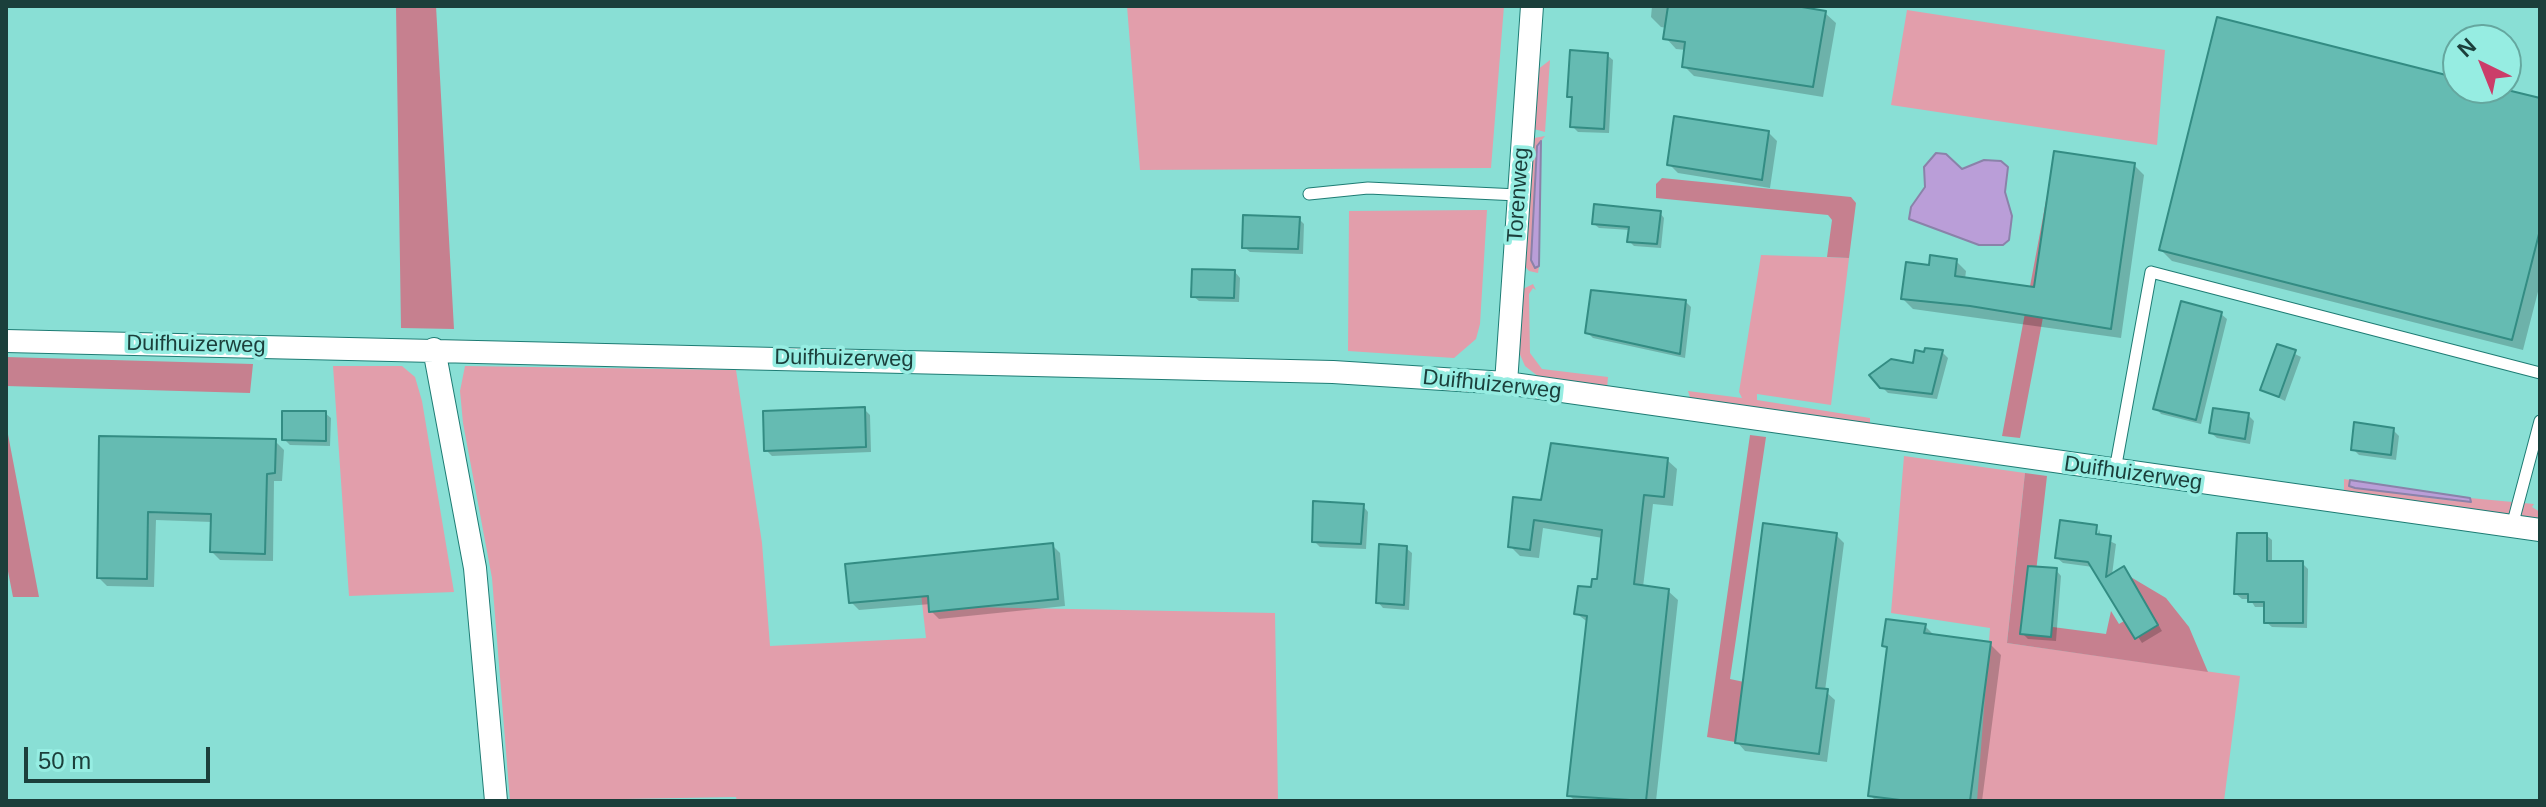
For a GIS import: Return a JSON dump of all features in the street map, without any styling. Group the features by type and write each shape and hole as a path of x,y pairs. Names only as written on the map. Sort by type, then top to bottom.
{"street":[{"name":"Torenweg","path":"1506,383 1532,6"},
{"name":"Duifhuizerweg","path":"6,341 1333,372 1506,383 2540,530"},
{"path":"434,349 475,568 496,801"}],"lane":[{"path":"1309,194 1368,188 1518,195"},
{"path":"2115,471 2151,272 2540,373"},
{"path":"2512,526 2540,421"}],"shaded area":[{"path":"396,6 436,6 454,329 401,328"},
{"path":"1127,6 1504,6 1491,168 1140,170"},
{"path":"1907,10 2165,50 2157,145 1891,105"},
{"path":"1550,60 1545,132 1530,128 1537,70"},
{"path":"1545,136 1541,141 1533,266 1539,266 1538,273 1529,271 1523,264 1529,139"},
{"path":"1541,141 1539,266 1535,268 1531,260 1537,146"},
{"path":"1936,153 1946,154 1962,169 1984,160 2001,161 2008,167 2005,192 2012,216 2009,240 2003,245 1979,245 1909,219 1911,207 1925,187 1924,167"},
{"path":"2054,158 2073,160 2020,438 2002,436"},
{"path":"1662,178 1851,197 1856,203 1849,258 1827,257 1832,220 1828,215 1656,198 1656,184"},
{"path":"1487,210 1480,324 1476,339 1454,358 1348,351 1349,211"},
{"path":"1761,255 1849,258 1831,405 1757,394 1757,400 1870,418 1870,427 1691,401 1688,391 1742,398 1739,392"},
{"path":"1533,284 1536,290 1533,288 1529,294 1530,353 1542,369 1608,377 1607,388 1539,377 1525,366 1518,350 1523,289"},
{"path":"6,357 253,364 250,393 6,386"},
{"path":"333,366 402,366 415,377 422,401 454,592 349,596"},
{"path":"465,366 736,370 762,543 770,646 926,638 919,576 969,607 1275,613 1278,801 737,801 736,797 510,801 492,578 463,423 460,391"},
{"path":"6,424 39,597 13,597 6,561"},
{"path":"1750,435 1766,437 1730,679 1744,682 1735,742 1707,737"},
{"path":"1904,456 2025,473 2007,643 2240,676 2224,801 1977,801 1990,628 1891,613"},
{"path":"2025,473 2047,476 2030,624 2106,634 2111,611 2119,624 2147,607 2129,576 2166,598 2189,627 2208,672 2007,643"},
{"path":"2344,479 2350,480 2349,486 2355,488 2455,501 2470,498 2534,504 2532,507 2540,512 2540,520 2344,494"},
{"path":"2350,480 2470,498 2471,502 2355,488 2349,486"}],"building":[{"path":"1668,6 1796,6 1826,11 1813,87 1682,67 1685,42 1663,39"},
{"path":"2217,17 2442,74 2442,104 2522,104 2522,94 2540,98 2540,230 2512,340 2159,250"},
{"path":"1570,50 1608,53 1604,129 1570,127 1572,97 1567,97"},
{"path":"1674,116 1769,131 1762,180 1667,165"},
{"path":"2054,151 2135,163 2111,329 1970,306 1901,299 1906,262 1929,265 1930,255 1957,259 1955,276 2034,287"},
{"path":"1594,204 1661,211 1657,244 1627,242 1629,227 1592,224"},
{"path":"1243,215 1300,217 1298,249 1242,248"},
{"path":"1192,269 1235,270 1234,298 1191,297"},
{"path":"1591,290 1686,300 1680,354 1585,333"},
{"path":"2181,301 2222,312 2196,420 2153,409"},
{"path":"2277,344 2296,350 2279,397 2260,390"},
{"path":"1925,348 1943,350 1932,394 1880,388 1869,375 1891,359 1913,363 1915,350 1924,352"},
{"path":"865,407 866,447 764,451 763,411"},
{"path":"2213,408 2249,413 2245,439 2209,433"},
{"path":"282,411 326,411 326,441 282,440"},
{"path":"2354,422 2394,428 2391,455 2351,450"},
{"path":"99,436 276,439 275,473 267,474 265,554 210,552 211,514 148,512 147,579 97,578"},
{"path":"1551,443 1668,458 1664,497 1644,495 1634,584 1669,589 1646,801 1567,796 1587,616 1574,614 1578,586 1591,587 1592,579 1597,579 1602,530 1534,520 1530,550 1508,547 1513,497 1541,500"},
{"path":"1313,501 1364,504 1361,544 1312,542"},
{"path":"2060,520 2097,525 2096,534 2111,536 2106,577 2124,566 2158,625 2135,639 2088,562 2055,558"},
{"path":"1763,523 1837,533 1816,688 1828,689 1819,754 1735,743"},
{"path":"2237,533 2267,533 2267,561 2303,561 2303,623 2264,623 2264,602 2248,602 2248,594 2234,594"},
{"path":"1053,543 1058,599 929,612 928,596 849,603 845,564"},
{"path":"1379,544 1407,546 1404,605 1376,603"},
{"path":"2028,566 2057,568 2051,637 2020,634"},
{"path":"1886,619 1926,624 1924,633 1991,642 1970,801 1908,801 1868,796 1887,647 1882,646"}]}
